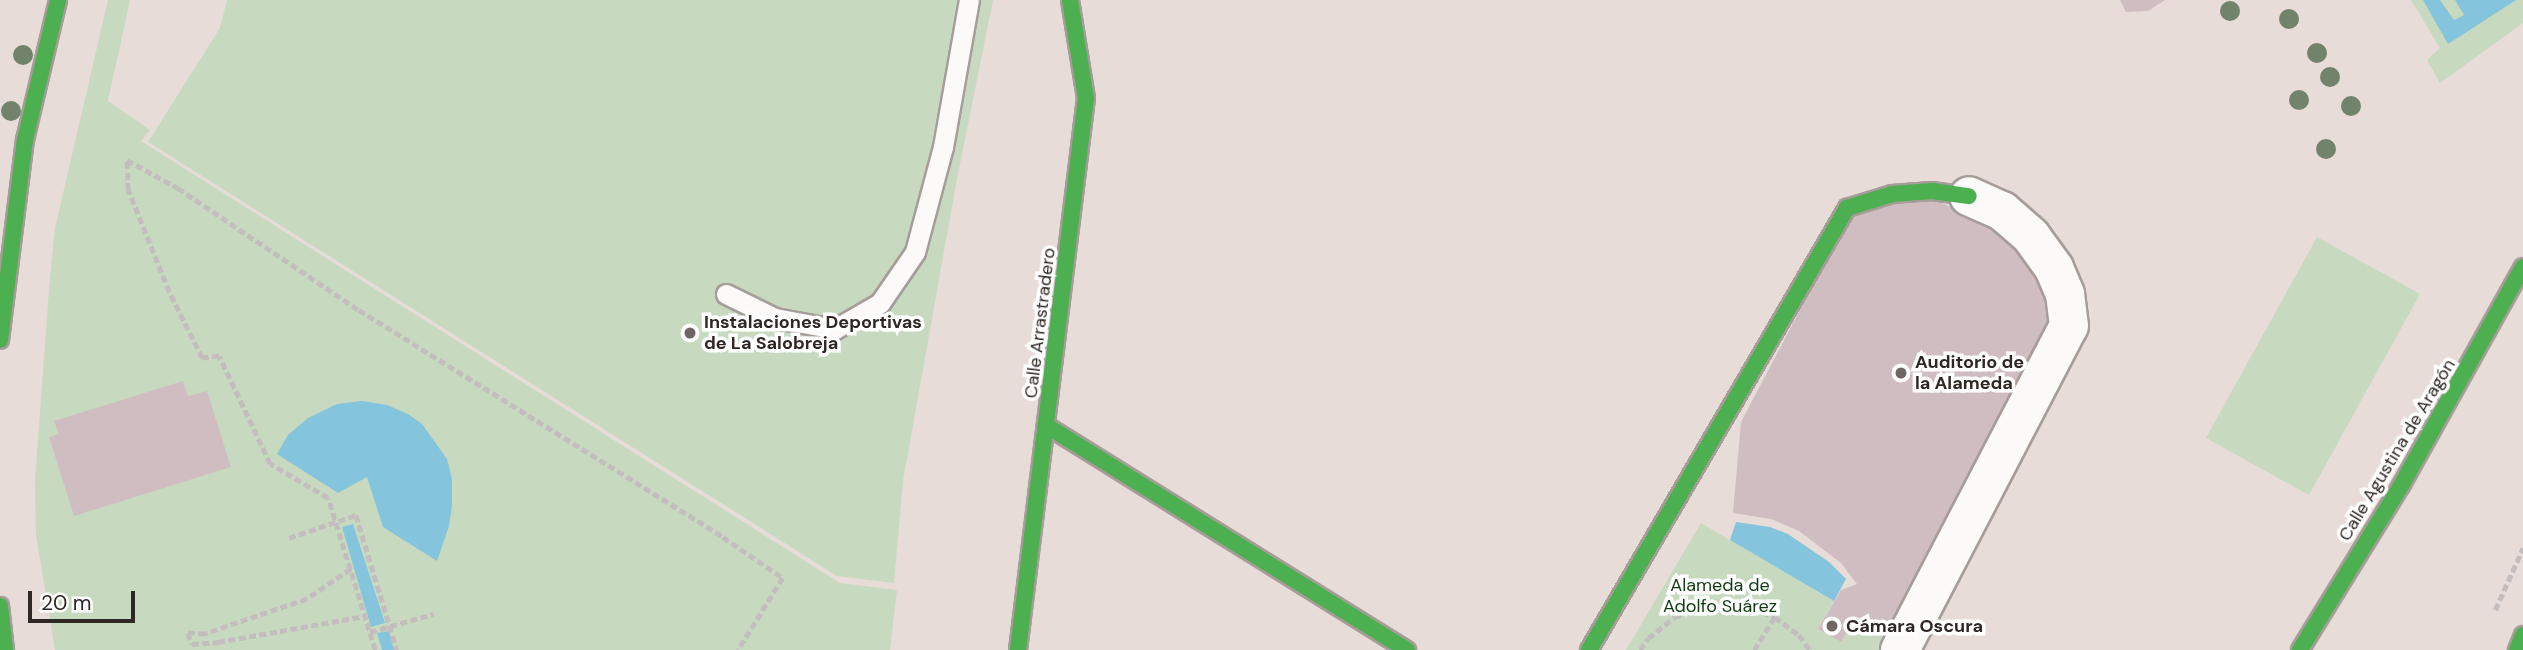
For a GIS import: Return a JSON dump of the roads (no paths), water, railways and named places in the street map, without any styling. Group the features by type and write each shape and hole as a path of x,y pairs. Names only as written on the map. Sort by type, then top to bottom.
{"street":[{"path":"0,340 25,140 58,0"},
{"name":"Calle Arrastradero","path":"1018,650 1086,99 1070,0"},
{"path":"1589,650 1847,208 1892,194 1932,191 1969,195 2002,211 2031,236 2054,268 2065,294 2069,326 1900,650"},
{"name":"Calle Agustina de Aragón","path":"2300,650 2402,484 2523,267"},
{"path":"1047,426 1407,650"},
{"path":"0,606 5,650"},
{"path":"2517,650 2523,635"}],"lane":[{"path":"726,294 775,318 835,329 880,303 915,252 943,148 969,0"}],"water":[{"path":"2423,0 2440,0 2454,20 2464,15 2455,0 2516,0 2448,44"},
{"path":"362,401 387,405 408,414 422,424 447,459 452,479 452,505 449,526 437,561 383,527 367,477 338,493 277,454 288,435 308,418 337,404"},
{"path":"1736,522 1770,527 1788,534 1829,562 1846,579 1834,601 1730,540"},
{"path":"353,524 385,623 371,627 342,527"},
{"path":"389,631 394,650 382,650 377,633"}],"place":[{"name":"Instalaciones Deportivas de La Salobreja","path":"690,333"},
{"name":"Auditorio de la Alameda","path":"1901,373"},
{"name":"Cámara Oscura","path":"1832,626"}],"park label":[{"name":"Alameda de Adolfo Suárez","path":"1720,596"}]}
